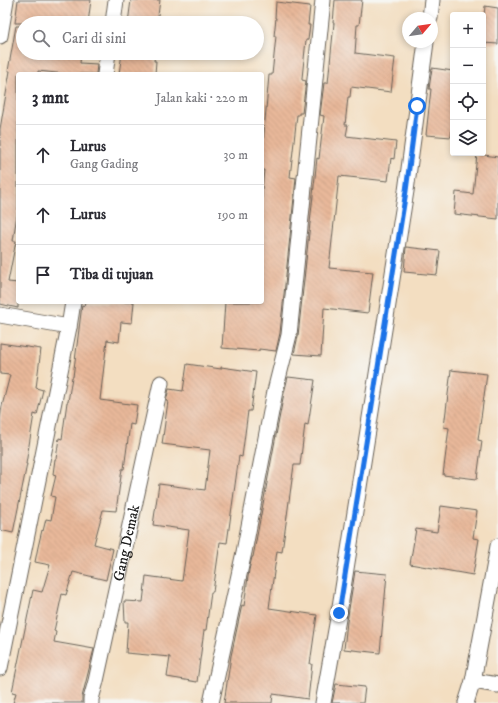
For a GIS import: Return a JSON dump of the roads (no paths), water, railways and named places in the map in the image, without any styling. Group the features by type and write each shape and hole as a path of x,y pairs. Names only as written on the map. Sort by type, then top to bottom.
{"street":[{"path":"0,36 6,0"},
{"path":"114,16 116,0"},
{"path":"211,703 244,552 275,391 289,335 323,0"},
{"path":"431,12 432,0"},
{"path":"323,703 344,582 409,166 425,48"},
{"path":"105,72 107,60"},
{"path":"0,668 73,304"},
{"path":"0,315 69,328"},
{"name":"Gang Demak","path":"91,703 161,382"},
{"path":"466,703 473,681 498,546"},
{"path":"473,681 498,685"}]}
